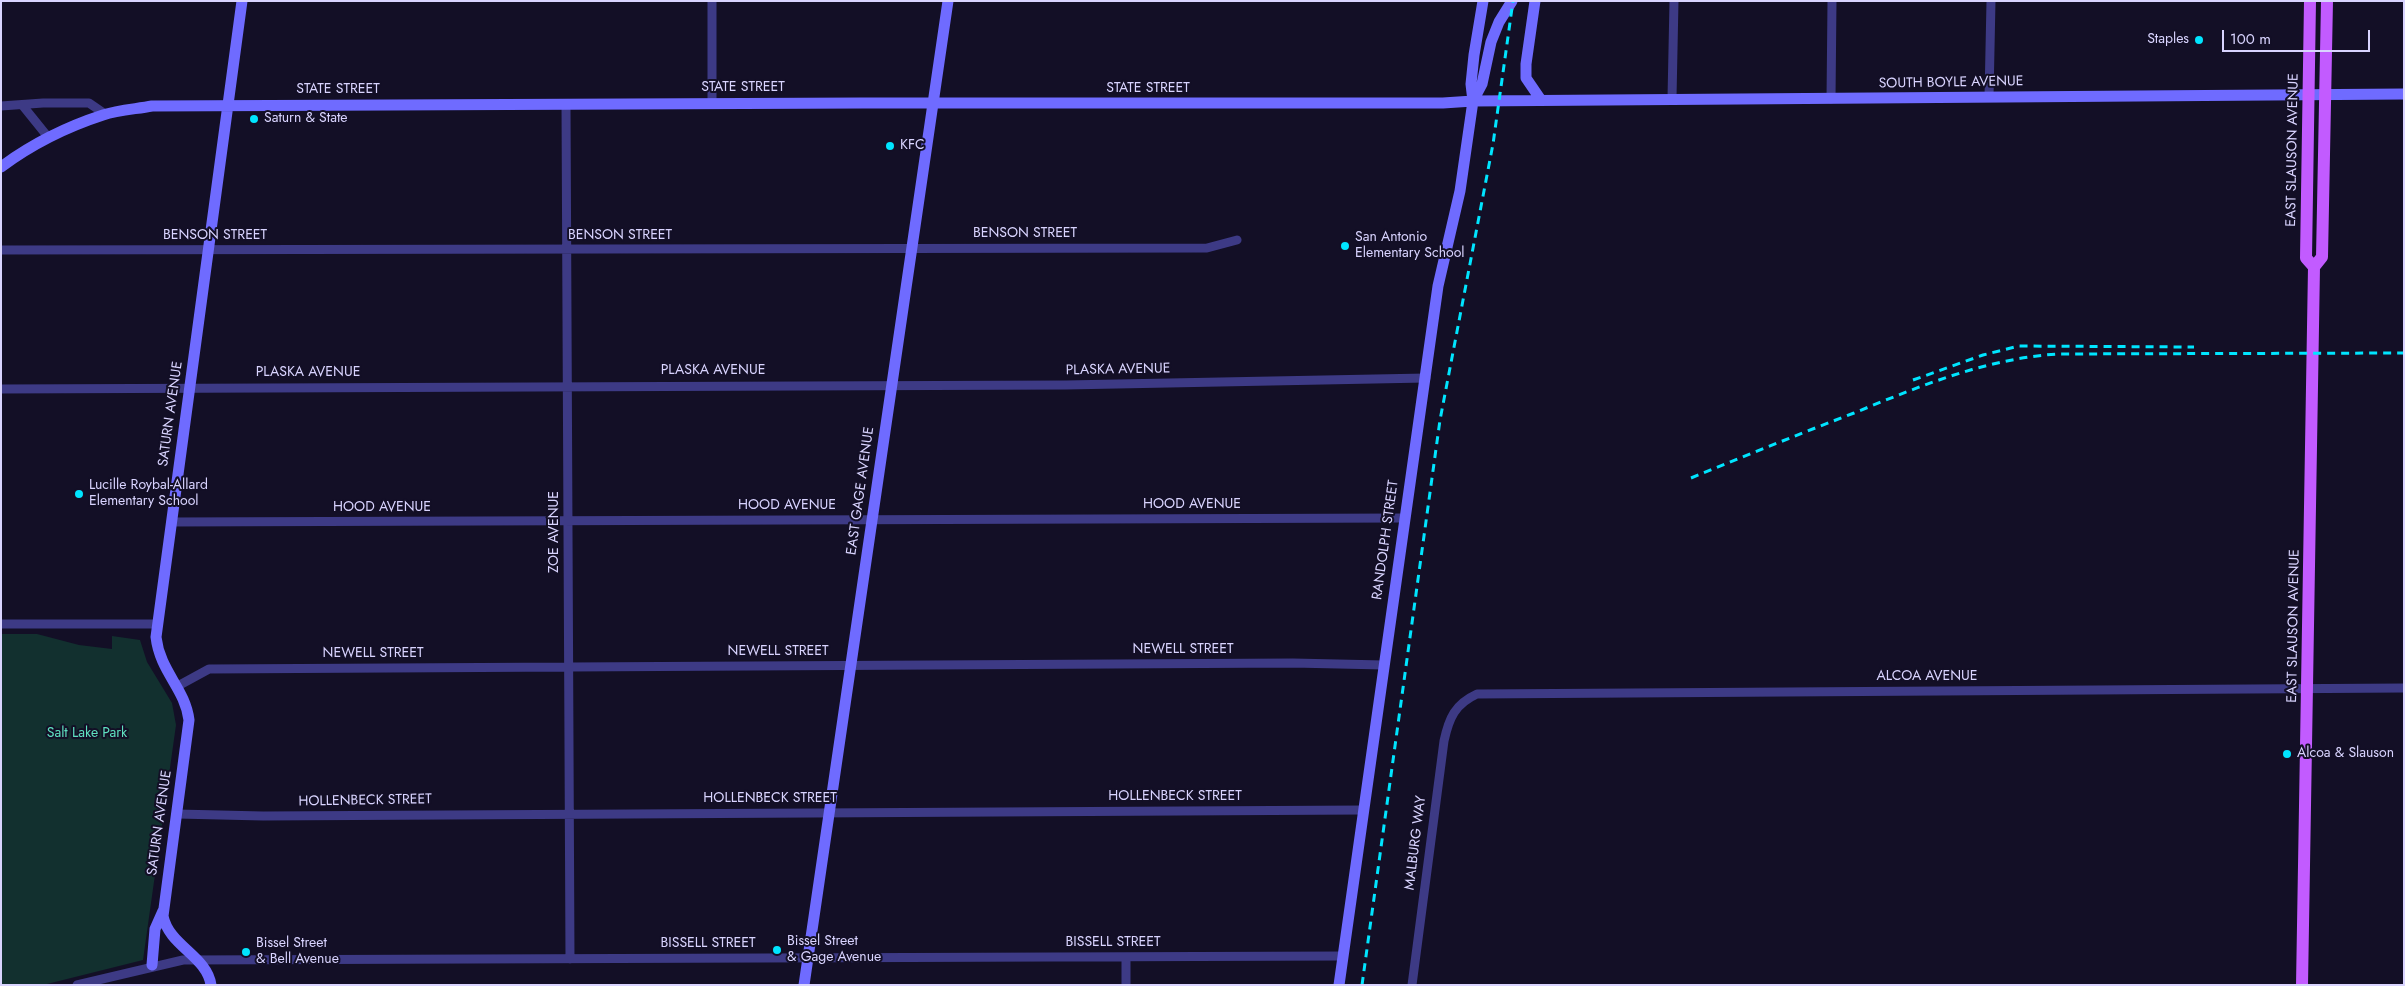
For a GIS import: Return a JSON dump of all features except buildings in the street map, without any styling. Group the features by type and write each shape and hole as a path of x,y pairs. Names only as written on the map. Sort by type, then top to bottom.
{"main road":[{"name":"SATURN AVENUE","path":"211,985 209,976 197,960 169,932 165,924 164,909 189,720 183,697 161,662 157,648 157,624 242,1"},
{"name":"EAST GAGE AVENUE","path":"804,985 948,1"},
{"name":"RANDOLPH STREET","path":"1339,985 1438,286 1460,191 1473,101 1471,84 1483,1"},
{"name":"RANDOLPH STREET","path":"1473,101 1482,84 1490,42 1499,22 1512,1"},
{"path":"1535,1 1526,64 1526,78 1541,100"},
{"name":"EAST SLAUSON AVENUE","path":"2310,1 2306,258 2314,267"},
{"name":"EAST SLAUSON AVENUE","path":"2302,985 2314,267 2322,257 2327,1"},
{"name":"SOUTH BOYLE AVENUE","path":"1499,101 1672,98 1831,99 2404,94"},
{"name":"STATE STREET","path":"1,167 24,150 48,137 105,114 152,106 1443,103 1499,101"},
{"path":"152,965 155,929 164,909"}],"street":[{"path":"712,1 712,104"},
{"path":"1672,98 1674,1"},
{"path":"1831,99 1832,1"},
{"path":"1989,97 1992,1"},
{"path":"1,106 23,106 43,102 89,103 105,114"},
{"name":"ZOE AVENUE","path":"566,104 570,959"},
{"path":"23,106 48,137"},
{"name":"BENSON STREET","path":"1,250 1207,248 1237,240"},
{"name":"PLASKA AVENUE","path":"1,389 567,385 1066,385 1426,378"},
{"name":"HOOD AVENUE","path":"171,522 1404,518"},
{"path":"1,624 157,624"},
{"name":"NEWELL STREET","path":"176,687 209,668 1384,665"},
{"name":"ALCOA AVENUE","path":"1455,708 1466,699 1481,694 2404,688"},
{"name":"MALBURG WAY","path":"1412,985 1444,741 1448,721 1455,708"},
{"name":"HOLLENBECK STREET","path":"177,814 263,816 1364,810"},
{"name":"BISSELL STREET","path":"77,985 152,965 183,960 1343,956"},
{"path":"1126,957 1126,985"}],"green space":[{"name":"Salt Lake Park","path":"1,634 37,634 79,645 112,649 112,636 140,640 147,662 172,703 176,725 143,960 43,985 1,985"}],"railway":[{"path":"1362,985 1440,420 1493,144 1513,1"},
{"path":"1913,380 1983,355 2019,346 2194,347"},
{"path":"1691,478 1903,393 1953,375 2030,357 2057,354 2404,353"}],"place":[{"name":"Staples","path":"2199,40"},
{"name":"Saturn & State","path":"254,119"},
{"name":"KFC","path":"890,146"},
{"name":"San Antonio Elementary School","path":"1345,246"},
{"name":"Lucille Roybal-Allard Elementary School","path":"79,494"},
{"name":"Alcoa & Slauson","path":"2287,754"},
{"name":"Bissel Street & Gage Avenue","path":"777,950"},
{"name":"Bissel Street & Bell Avenue","path":"246,952"}]}
